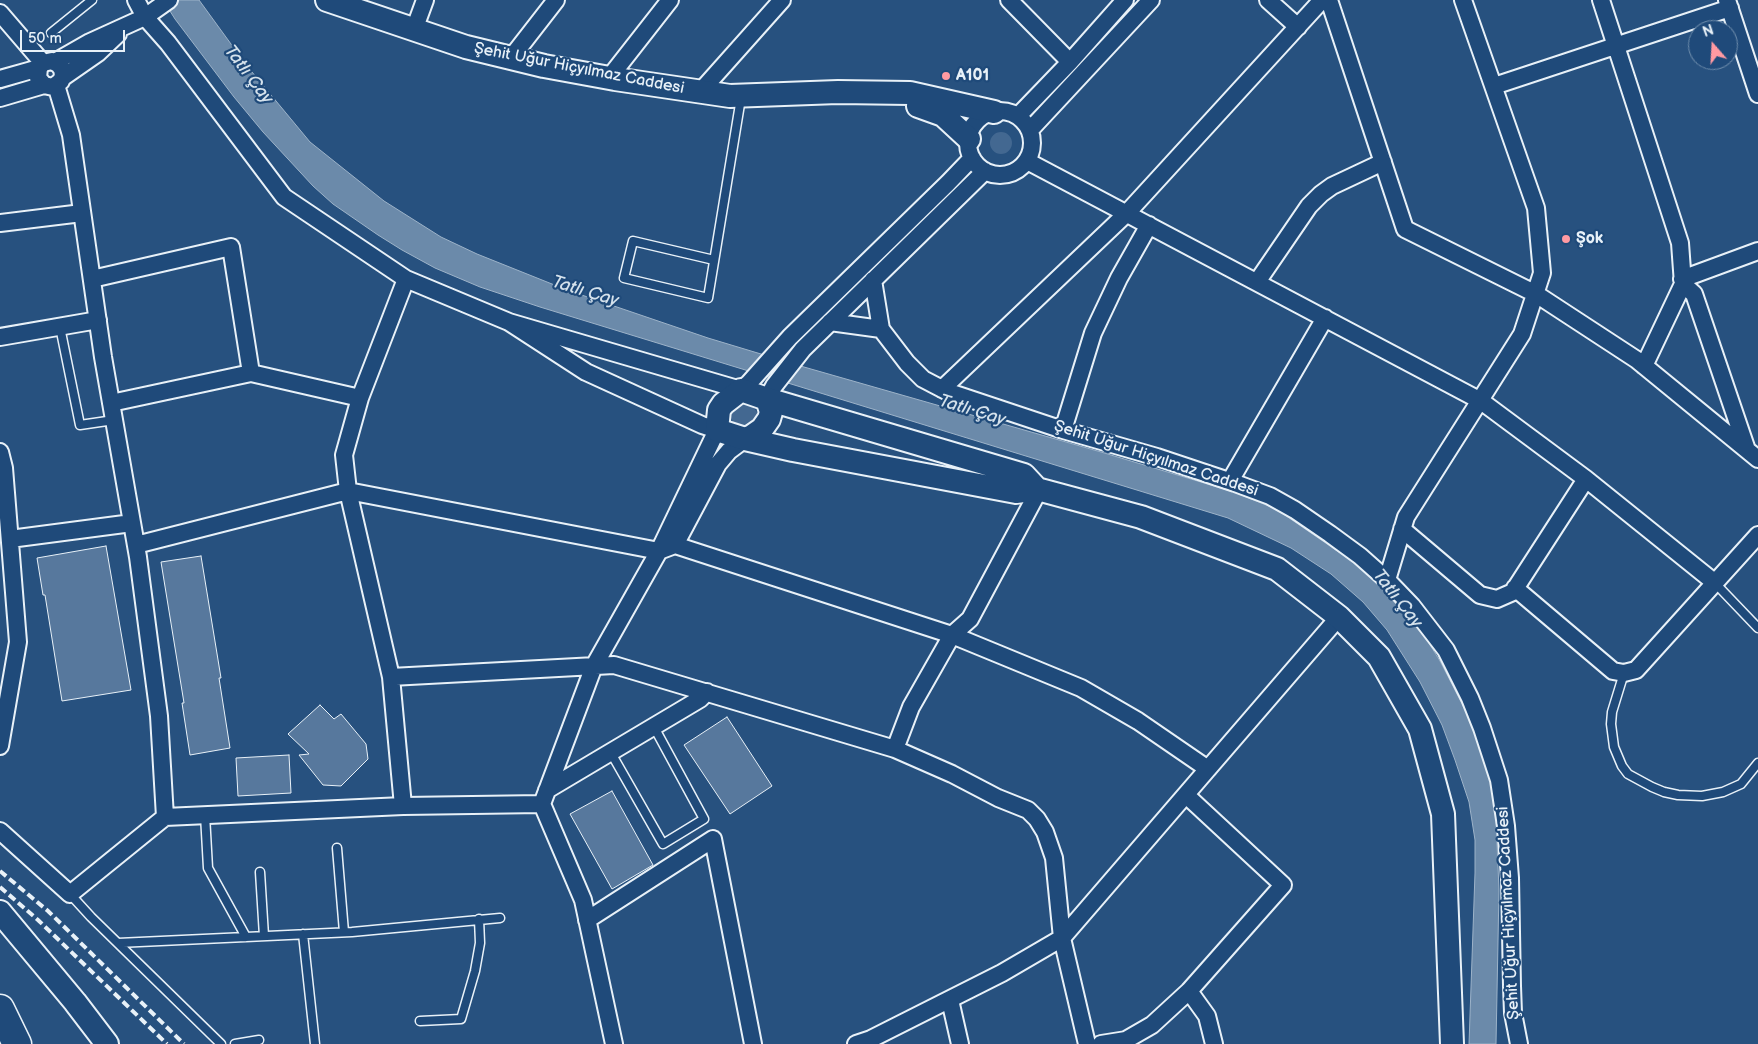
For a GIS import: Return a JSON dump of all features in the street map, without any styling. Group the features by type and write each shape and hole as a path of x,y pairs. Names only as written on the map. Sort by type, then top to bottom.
{"highway":[{"path":"0,1009 17,1044"}],"street":[{"path":"136,0 150,14 168,44 284,197 406,279 509,322 745,386 1024,475 1038,490"},
{"path":"0,79 46,64 150,14 169,0"},
{"name":"Şehit Uğur Hiçyılmaz Caddesi","path":"327,0 363,10 414,30 466,47 609,78 730,96 838,92"},
{"path":"414,30 425,0"},
{"path":"511,58 556,0"},
{"path":"609,78 670,0"},
{"path":"700,92 782,0"},
{"path":"1009,0 1070,62"},
{"path":"1018,116 1070,62 1125,0"},
{"path":"1030,130 1151,0"},
{"path":"1268,0 1298,27"},
{"path":"942,388 1127,213 1322,0"},
{"path":"1329,0 1405,229 1536,294 1644,366 1752,455"},
{"path":"1387,580 1406,517 1522,334 1542,274 1536,208 1463,0"},
{"path":"1601,0 1680,243 1683,282 1644,366"},
{"path":"1494,86 1617,46 1729,4 1758,94"},
{"path":"0,13 46,64 62,69 54,83 71,135 111,403 136,545 160,716 165,817"},
{"path":"0,98 54,83 98,53 129,24"},
{"path":"46,64 38,78 54,83"},
{"path":"838,92 910,94 994,112"},
{"path":"614,1044 583,900 545,797 594,666 660,551 717,430 719,410 723,404 745,386 779,349 948,183 970,148 971,130 976,122 994,112 1005,111 1018,116 1030,130 1031,152 1027,161 1019,169 1009,174 998,175 985,171 979,166 970,148 943,115 916,105 838,92"},
{"path":"1027,161 1481,401 1586,479 1714,582"},
{"path":"1257,282 1308,206 1332,186 1383,162"},
{"path":"136,545 348,491 660,551 675,544 718,464 729,451 762,429 769,419 771,412 769,395 802,349 985,171"},
{"path":"0,223 82,214"},
{"path":"1063,430 1093,333 1119,278 1149,225"},
{"path":"92,279 231,247 251,373"},
{"path":"1683,282 1758,251"},
{"path":"403,806 391,677 348,491 344,455 360,398 406,279"},
{"path":"830,322 881,329 873,280"},
{"path":"1683,282 1694,294 1752,455"},
{"path":"1230,481 1325,318"},
{"path":"0,337 98,320"},
{"path":"509,322 586,372 702,425 717,430 745,439 793,450 1016,492 1038,490 1141,517 1277,569 1339,617 1379,657 1420,729 1443,814 1452,1044"},
{"name":"Şehit Uğur Hiçyılmaz Caddesi","path":"881,329 907,364 923,379 942,388 1063,430 1157,457 1263,493 1295,510 1330,534 1387,580 1417,613 1446,650 1470,698 1492,755 1500,788 1506,826 1510,878 1513,1013 1519,1044"},
{"path":"111,403 251,373 360,398"},
{"path":"0,452 4,468 18,642 0,746"},
{"path":"1402,529 1480,595 1497,599 1513,592 1586,479"},
{"path":"895,748 911,707 952,634 970,619 1038,490"},
{"path":"10,539 132,523"},
{"path":"1515,588 1613,671 1624,673 1636,670 1758,535"},
{"path":"675,544 952,634 1081,688 1138,721 1208,769"},
{"path":"856,1044 871,1040 950,1000 1002,973 1062,938 1339,617"},
{"path":"391,677 614,665 895,748 952,774 998,798 1028,810 1037,819 1045,832 1054,858 1062,938 1087,1044"},
{"path":"0,831 70,894 165,817 403,806 545,797 611,752 700,699 707,692"},
{"path":"1101,1044 1126,1040 1152,1026 1189,991 1284,885 1186,794"},
{"path":"587,920 714,838 753,1044"},
{"path":"0,912 107,1044"},
{"path":"1189,991 1207,1016 1214,1044"},
{"path":"950,1000 960,1044"}],"lane":[{"path":"51,33 92,0"},
{"path":"714,260 633,241 624,278 708,298 742,96"},
{"path":"60,327 80,425 114,420"},
{"path":"1714,582 1758,628"},
{"path":"1624,673 1612,712 1612,736 1618,757 1628,774 1664,792 1702,796 1723,792 1741,784 1758,762"},
{"path":"611,752 663,844 704,819 654,727"},
{"path":"205,815 208,868 246,937"},
{"path":"337,848 344,932"},
{"path":"260,872 264,936"},
{"path":"70,894 91,917 221,1044"},
{"path":"118,943 344,932 500,918"},
{"path":"420,1021 461,1019 475,971 480,943 479,919"},
{"path":"303,934 315,1044"},
{"path":"235,1044 259,1040"}],"shaded area":[{"path":"1001,132 1009,135 1012,143 1009,151 1001,154 993,151 990,143 993,135"},
{"path":"743,403 751,405 758,416 747,429 735,426 731,418 732,410"}],"water":[{"name":"Tatlı Çay","path":"163,0 199,0 247,66 310,142 384,201 441,237 477,254 567,290 708,338 1234,492 1276,509 1362,568 1378,582 1394,602 1419,627 1440,661 1476,731 1491,780 1496,819 1499,890 1496,1044 1469,1044 1475,840 1469,802 1455,760 1442,725 1420,682 1387,630 1363,602 1331,574 1291,548 1228,518 540,307 480,287 435,268 378,235 333,204 313,186 263,132 234,97 175,19"}],"building":[{"path":"106,546 131,690 62,701 45,595 43,595 37,558"},
{"path":"201,556 221,678 219,678 230,748 190,755 182,703 184,703 161,562"},
{"path":"320,705 334,719 341,714 366,744 368,759 341,786 323,785 299,755 309,754 288,734"},
{"path":"727,717 772,786 730,814 684,745"},
{"path":"289,755 291,793 238,796 236,758"},
{"path":"612,791 653,865 612,889 570,814"}],"railway":[{"path":"0,871 48,911 184,1044"},
{"path":"0,887 38,920 167,1044"}],"place":[{"name":"A101","path":"946,76"},
{"name":"Şok","path":"1566,239"}]}
